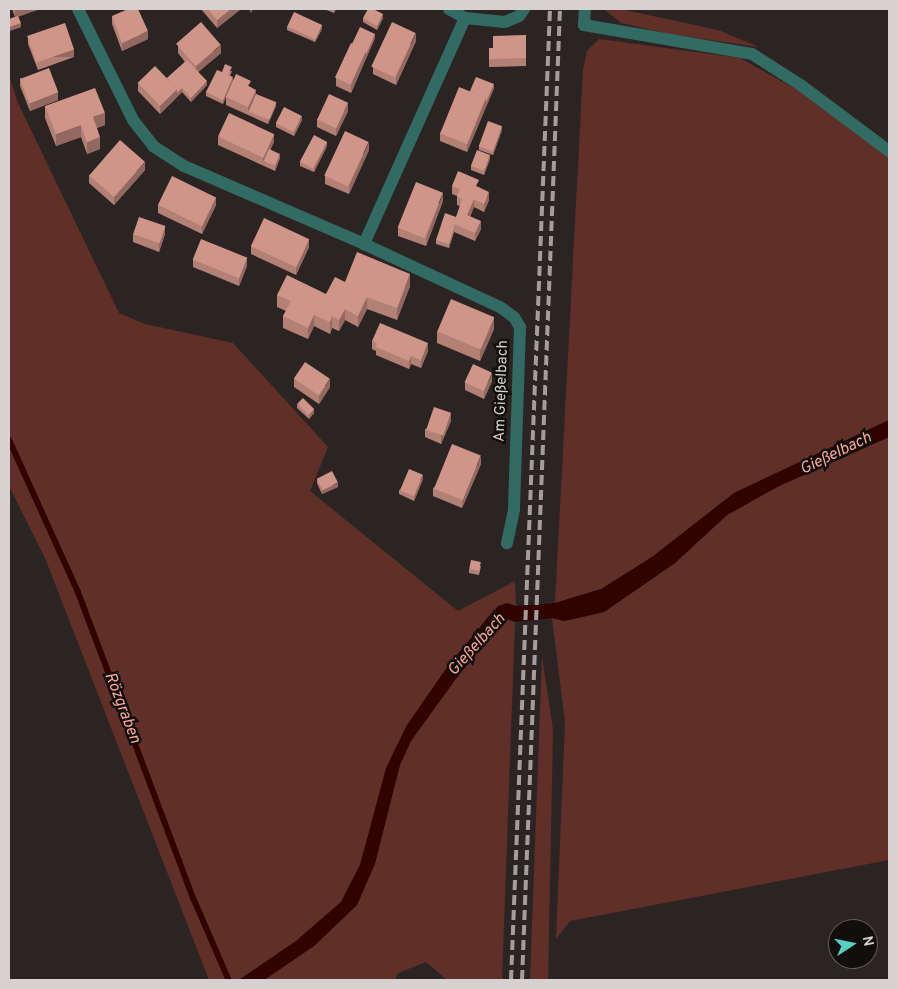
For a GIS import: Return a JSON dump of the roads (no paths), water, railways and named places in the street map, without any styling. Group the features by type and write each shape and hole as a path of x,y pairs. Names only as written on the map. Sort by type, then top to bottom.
{"street":[{"name":"Am Gießelbach","path":"78,9 133,120 154,146 184,166 364,244 500,307 514,317 520,327 514,510 506,544"},
{"path":"449,9 465,18 504,22 519,16 524,9"},
{"path":"585,9 584,25 752,54 802,86 889,151"},
{"path":"364,244 465,18"}],"water":[{"name":"Gießelbach","path":"889,420 889,437 779,486 727,515 675,563 604,612 564,621 552,618 515,622 505,618 492,629 411,741 400,765 375,864 357,905 314,946 264,980 239,980 296,941 341,902 360,865 386,768 407,725 450,663 498,606 507,603 516,606 555,603 601,589 652,557 734,493"}],"waterway":[{"name":"Rözgraben","path":"9,439 78,591 194,899 229,980"}],"railway":[{"path":"511,980 550,9"},
{"path":"522,980 560,9"}]}
